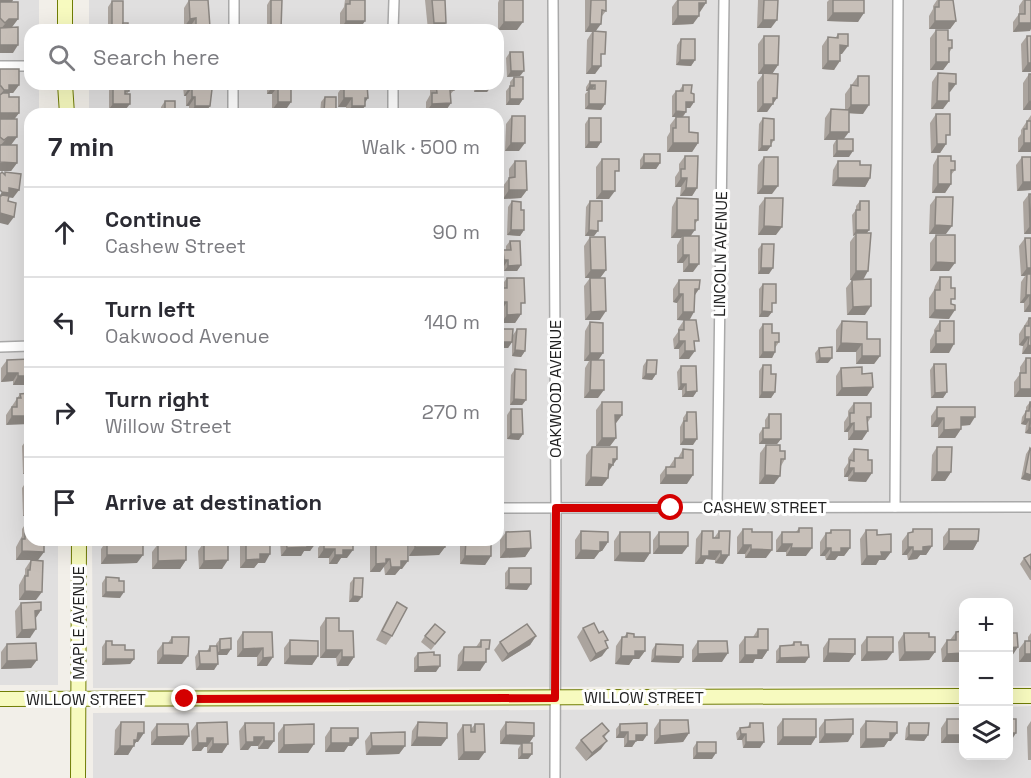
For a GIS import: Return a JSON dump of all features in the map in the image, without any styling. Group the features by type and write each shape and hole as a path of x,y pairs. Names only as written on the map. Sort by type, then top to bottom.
{"street":[{"path":"64,24 65,0"},
{"path":"234,0 234,24"},
{"path":"393,24 394,0"},
{"name":"OAKWOOD AVENUE","path":"553,0 555,778"},
{"name":"LINCOLN AVENUE","path":"717,508 724,0"},
{"path":"895,507 898,0"},
{"path":"0,66 24,66"},
{"path":"65,90 67,108"},
{"path":"232,108 233,90"},
{"path":"393,90 393,108"},
{"path":"0,346 24,346"},
{"name":"CASHEW STREET","path":"504,508 1031,507"},
{"name":"MAPLE AVENUE","path":"78,778 79,546"},
{"name":"WILLOW STREET","path":"0,699 959,696"},
{"path":"1013,696 1031,696"}],"shaded area":[{"path":"0,0 39,0 39,24 24,24 24,90 39,90 39,108 24,108 24,546 58,546 58,685 0,685"},
{"path":"89,0 1031,0 1031,686 1013,686 1013,598 959,598 959,686 93,688 92,546 504,546 504,108 89,108 89,90 504,90 504,24 89,24"},
{"path":"1031,706 1031,778 93,778 93,713 959,707 959,760 1013,760 1013,707"}],"building":[{"path":"189,0 208,0 210,24 196,24 196,18 190,19"},
{"path":"271,0 282,0 281,24 271,24"},
{"path":"350,0 365,0 365,21 346,21 346,4 350,4"},
{"path":"432,0 445,0 446,23 434,23"},
{"path":"504,0 523,0 523,22 504,22"},
{"path":"591,0 606,0 606,11 602,10 601,24 590,24"},
{"path":"678,0 706,0 706,3 699,3 699,16 678,16"},
{"path":"764,0 778,0 777,20 763,20"},
{"path":"833,0 864,0 864,13 833,13"},
{"path":"939,0 953,0 956,21 935,21 935,7 939,7"},
{"path":"1025,0 1031,0 1031,23 1019,23 1019,14 1025,14"},
{"path":"112,1 123,1 123,24 112,24"},
{"path":"0,2 18,2 18,19 9,19 5,23 0,18"},
{"path":"18,27 18,45 0,45 0,28"},
{"path":"936,30 948,30 948,40 952,40 952,48 949,48 949,62 936,62"},
{"path":"593,31 606,32 605,54 601,54 601,66 592,66"},
{"path":"838,34 848,34 848,46 840,45 840,61 828,61 828,37 838,38"},
{"path":"764,36 779,36 778,65 764,65"},
{"path":"1027,36 1031,36 1031,63 1028,63"},
{"path":"681,39 695,39 695,60 680,60"},
{"path":"510,52 523,52 524,71 511,71"},
{"path":"0,69 19,69 19,85 9,85 9,90 4,90 0,86"},
{"path":"763,73 778,74 777,98 773,98 773,104 763,104"},
{"path":"938,73 956,74 956,84 949,83 949,101 937,101"},
{"path":"1029,74 1031,74 1031,102 1029,101"},
{"path":"858,76 869,76 869,105 851,105 851,85 858,86"},
{"path":"514,77 523,77 523,99 510,99 510,86 514,86"},
{"path":"590,81 606,81 605,104 589,104 589,89 595,89 595,85 590,85"},
{"path":"683,85 692,85 691,93 694,94 694,102 686,102 686,112 676,111 676,91 683,91"},
{"path":"113,90 129,90 125,91 125,94 130,94 130,104 113,104"},
{"path":"192,90 212,90 210,106 195,106 195,97 192,97"},
{"path":"278,90 291,90 291,102 278,102"},
{"path":"344,90 367,90 365,106 352,106 352,98 344,98"},
{"path":"437,90 450,90 451,103 432,104 432,93 437,93"},
{"path":"9,93 9,97 19,97 19,113 0,113 0,95"},
{"path":"325,97 336,97 336,108 324,108"},
{"path":"165,101 175,101 175,108 165,108"},
{"path":"831,109 849,110 849,132 830,132"},
{"path":"936,114 950,114 950,135 946,135 946,144 937,144"},
{"path":"512,116 525,116 525,143 511,143"},
{"path":"676,117 689,117 689,132 698,133 698,143 673,143"},
{"path":"589,118 601,118 601,142 589,142"},
{"path":"763,118 774,119 774,140 771,140 771,146 762,146"},
{"path":"0,119 17,119 17,137 8,137 4,140 0,137"},
{"path":"1027,121 1031,121 1031,143 1024,143 1024,129 1027,129"},
{"path":"837,139 853,139 853,151 837,151"},
{"path":"0,145 17,145 17,163 0,162"},
{"path":"644,154 660,154 660,163 644,163"},
{"path":"685,156 698,156 697,188 686,188 687,178 681,178 681,169 685,169"},
{"path":"938,156 951,156 951,161 955,161 955,170 951,170 951,184 938,184"},
{"path":"764,157 778,157 778,186 763,186"},
{"path":"1022,157 1031,157 1031,182 1023,182"},
{"path":"602,159 619,159 619,171 615,171 615,191 602,191"},
{"path":"515,161 526,161 527,190 509,190 509,178 515,177"},
{"path":"838,161 860,161 860,165 871,165 870,178 838,178"},
{"path":"2,172 5,175 5,172 21,174 19,190 9,188 9,193 0,190"},
{"path":"1029,194 1031,194 1031,226 1030,226"},
{"path":"2,195 9,196 8,201 16,203 14,217 0,213"},
{"path":"936,197 953,197 952,226 935,225"},
{"path":"677,198 698,199 698,220 695,220 695,230 677,230"},
{"path":"765,198 783,198 782,227 764,226"},
{"path":"512,201 521,202 521,210 524,210 524,230 511,230"},
{"path":"590,201 602,201 602,221 598,221 598,231 589,230"},
{"path":"860,201 869,201 869,230 856,230 856,210 860,210"},
{"path":"856,233 871,233 868,271 856,271"},
{"path":"936,235 955,235 955,263 936,262"},
{"path":"683,236 699,236 699,264 689,264 689,255 683,255"},
{"path":"590,237 605,237 606,270 591,270"},
{"path":"1025,238 1031,238 1031,268 1027,268"},
{"path":"510,241 520,241 521,265 508,266 508,260 504,260 504,250 511,250"},
{"path":"762,244 774,244 773,268 761,268"},
{"path":"1027,274 1031,274 1031,303 1030,295 1026,295"},
{"path":"940,277 951,277 951,288 955,288 955,299 951,299 951,304 955,305 955,310 935,310 935,290 940,290"},
{"path":"507,278 524,278 525,303 521,303 521,314 507,315 504,288 507,288"},
{"path":"590,278 605,278 606,311 591,312"},
{"path":"871,279 871,306 853,307 852,280"},
{"path":"679,280 700,280 699,289 695,289 694,312 683,312 683,294 679,294"},
{"path":"763,284 776,284 776,303 772,303 772,312 762,311"},
{"path":"1029,318 1031,318 1031,346 1028,345 1029,337 1025,337 1025,326 1029,326"},
{"path":"684,320 696,320 699,341 694,341 695,351 685,351 685,341 679,341 679,330 684,330"},
{"path":"842,321 867,322 867,339 880,339 880,356 862,356 862,344 841,343"},
{"path":"940,321 954,321 954,344 936,344 936,331 940,331"},
{"path":"590,322 603,323 603,353 590,353"},
{"path":"763,324 772,324 772,333 779,333 779,342 775,342 775,352 763,352"},
{"path":"504,329 513,329 512,342 504,342"},
{"path":"517,329 526,329 525,351 515,350"},
{"path":"832,347 832,358 820,358 819,348"},
{"path":"1026,358 1031,358 1031,389 1020,389 1020,373 1026,373"},
{"path":"24,359 24,376 18,376 18,373 7,373 7,360"},
{"path":"591,360 604,360 604,390 590,390"},
{"path":"647,360 657,360 656,374 646,374"},
{"path":"934,364 946,364 947,392 935,393"},
{"path":"763,365 771,365 771,374 776,374 775,392 762,392"},
{"path":"681,366 696,366 697,391 686,392 686,384 681,384"},
{"path":"862,367 862,374 872,373 873,387 842,388 841,368"},
{"path":"515,369 526,370 526,400 514,399"},
{"path":"20,394 24,394 24,416 12,416 12,407 17,407 17,398 21,398"},
{"path":"602,402 622,402 622,415 615,415 616,438 602,438"},
{"path":"1030,402 1031,428 1029,428 1030,419 1025,419"},
{"path":"854,403 871,403 871,417 867,417 868,431 854,431 854,423 850,424 850,413 854,413"},
{"path":"937,407 975,407 975,417 961,417 961,429 944,430 944,418 937,418"},
{"path":"511,409 522,409 523,434 511,434"},
{"path":"687,412 696,412 697,439 684,439 684,421 687,421"},
{"path":"769,414 781,414 781,439 763,439 763,428 769,428"},
{"path":"766,445 780,445 780,451 785,451 785,459 781,459 780,476 765,475"},
{"path":"592,447 617,447 617,459 613,459 613,465 609,464 608,478 591,477"},
{"path":"937,447 952,447 951,472 937,472"},
{"path":"683,449 693,450 693,475 666,475 666,467 675,467 675,458 683,458"},
{"path":"854,449 868,450 868,460 872,460 872,473 854,473 854,468 849,468 850,460 854,461"},
{"path":"1031,449 1031,475 1025,473"},
{"path":"799,528 812,528 812,548 791,548 792,544 782,544 782,532 799,532"},
{"path":"743,529 752,529 752,532 772,532 772,550 751,549 751,545 743,545"},
{"path":"913,529 932,529 932,546 923,547 923,551 913,551 913,547 908,547 908,533 913,532"},
{"path":"949,529 979,529 978,541 949,541"},
{"path":"831,530 850,530 850,548 841,548 841,552 831,552 831,548 826,548 826,533 831,533"},
{"path":"866,530 877,530 877,535 891,534 891,552 881,552 882,556 867,556"},
{"path":"530,531 531,548 506,549 506,532"},
{"path":"581,531 608,532 608,542 600,542 600,551 581,550"},
{"path":"702,531 713,531 713,538 719,538 719,531 730,531 729,555 721,555 721,551 709,551 709,556 701,556"},
{"path":"620,532 650,532 650,553 620,553"},
{"path":"659,532 688,532 688,546 659,546"},
{"path":"22,539 24,539 24,546 44,546 44,552 22,551"},
{"path":"107,546 143,546 143,555 107,555"},
{"path":"158,546 186,546 186,560 158,561"},
{"path":"204,546 228,546 228,560 204,561"},
{"path":"246,546 270,546 270,554 260,554 260,559 246,560"},
{"path":"287,546 307,546 307,547 287,548"},
{"path":"324,546 353,546 353,550 343,550 343,555 335,555 335,549 324,549"},
{"path":"376,546 408,546 408,561 401,561 401,567 391,567 390,559 386,559 386,563 376,564"},
{"path":"415,546 445,546 445,547"},
{"path":"466,546 491,546 491,556 465,556"},
{"path":"1031,554 1031,569 1024,558"},
{"path":"31,560 43,561 42,592 25,591 25,576 28,576"},
{"path":"509,568 531,568 531,584 509,584"},
{"path":"106,577 119,578 119,581 124,581 124,592 106,592"},
{"path":"354,578 363,578 362,597 353,596"},
{"path":"41,602 41,610 35,611 36,629 22,630 21,603"},
{"path":"397,602 407,608 392,636 382,631"},
{"path":"326,618 339,618 339,631 353,631 354,657 342,657 342,650 326,650"},
{"path":"594,623 599,633 603,631 608,640 605,641 608,648 596,654 583,628"},
{"path":"435,624 445,632 435,644 425,636"},
{"path":"527,624 536,636 508,654 500,642"},
{"path":"758,629 768,629 768,650 758,650 758,655 745,655 745,637 758,637"},
{"path":"243,632 272,632 273,657 263,658 263,648 243,649"},
{"path":"956,632 959,632 959,653 947,654 947,640 956,640"},
{"path":"627,633 634,634 634,637 645,637 645,651 635,651 635,656 621,656 622,637 627,637"},
{"path":"904,633 929,633 929,637 935,637 935,652 905,652"},
{"path":"1013,633 1017,633 1018,647 1013,648"},
{"path":"172,637 189,637 188,656 163,655 163,643 172,643"},
{"path":"867,637 893,637 893,652 867,652"},
{"path":"231,638 231,649 220,650 220,639"},
{"path":"829,639 855,639 855,654 828,653"},
{"path":"290,640 318,641 318,656 290,656"},
{"path":"481,640 490,640 489,649 486,649 486,662 463,662 464,647 481,647"},
{"path":"106,641 112,641 112,645 125,645 125,650 134,650 134,659 106,659"},
{"path":"698,641 727,641 728,653 698,654"},
{"path":"1025,641 1031,641 1031,654 1025,654"},
{"path":"794,642 808,645 809,657 780,658 780,646 794,645"},
{"path":"36,643 37,660 7,661 7,644"},
{"path":"656,644 683,645 683,657 655,656"},
{"path":"210,646 217,646 218,664 200,664 199,651 210,651"},
{"path":"434,652 434,655 440,655 440,666 418,667 418,653"},
{"path":"783,719 816,719 816,737 783,737"},
{"path":"853,719 853,734 825,734 825,720"},
{"path":"947,719 959,719 959,735 947,735"},
{"path":"1013,719 1016,719 1016,733 1013,733"},
{"path":"660,720 688,720 689,733 660,736"},
{"path":"866,721 897,722 897,733 890,733 890,739 866,739"},
{"path":"121,722 144,722 144,733 138,733 134,746 120,746"},
{"path":"227,722 228,744 213,744 213,738 207,738 207,743 198,743 197,723"},
{"path":"418,722 447,723 447,738 417,737"},
{"path":"506,722 534,723 534,736 506,735"},
{"path":"245,723 274,723 274,741 264,741 264,737 254,737 254,742 246,742"},
{"path":"602,723 609,731 603,736 607,741 592,753 581,740"},
{"path":"647,723 647,735 636,735 636,741 628,741 628,732 620,732 620,724"},
{"path":"750,723 763,723 764,742 746,742 746,734 741,734 740,728 750,727"},
{"path":"909,723 929,723 928,735 909,735"},
{"path":"157,724 188,724 189,736 157,737"},
{"path":"314,724 314,744 284,745 284,725"},
{"path":"475,724 484,724 485,752 464,752 463,725 471,725 471,732 475,732"},
{"path":"331,728 358,728 358,738 350,738 350,743 331,743"},
{"path":"405,732 405,746 372,746 371,733"},
{"path":"697,742 716,742 716,753 697,753"},
{"path":"522,743 532,743 532,754 522,754"}],"route":[{"path":"185,699 555,698 556,508 671,508"}]}
